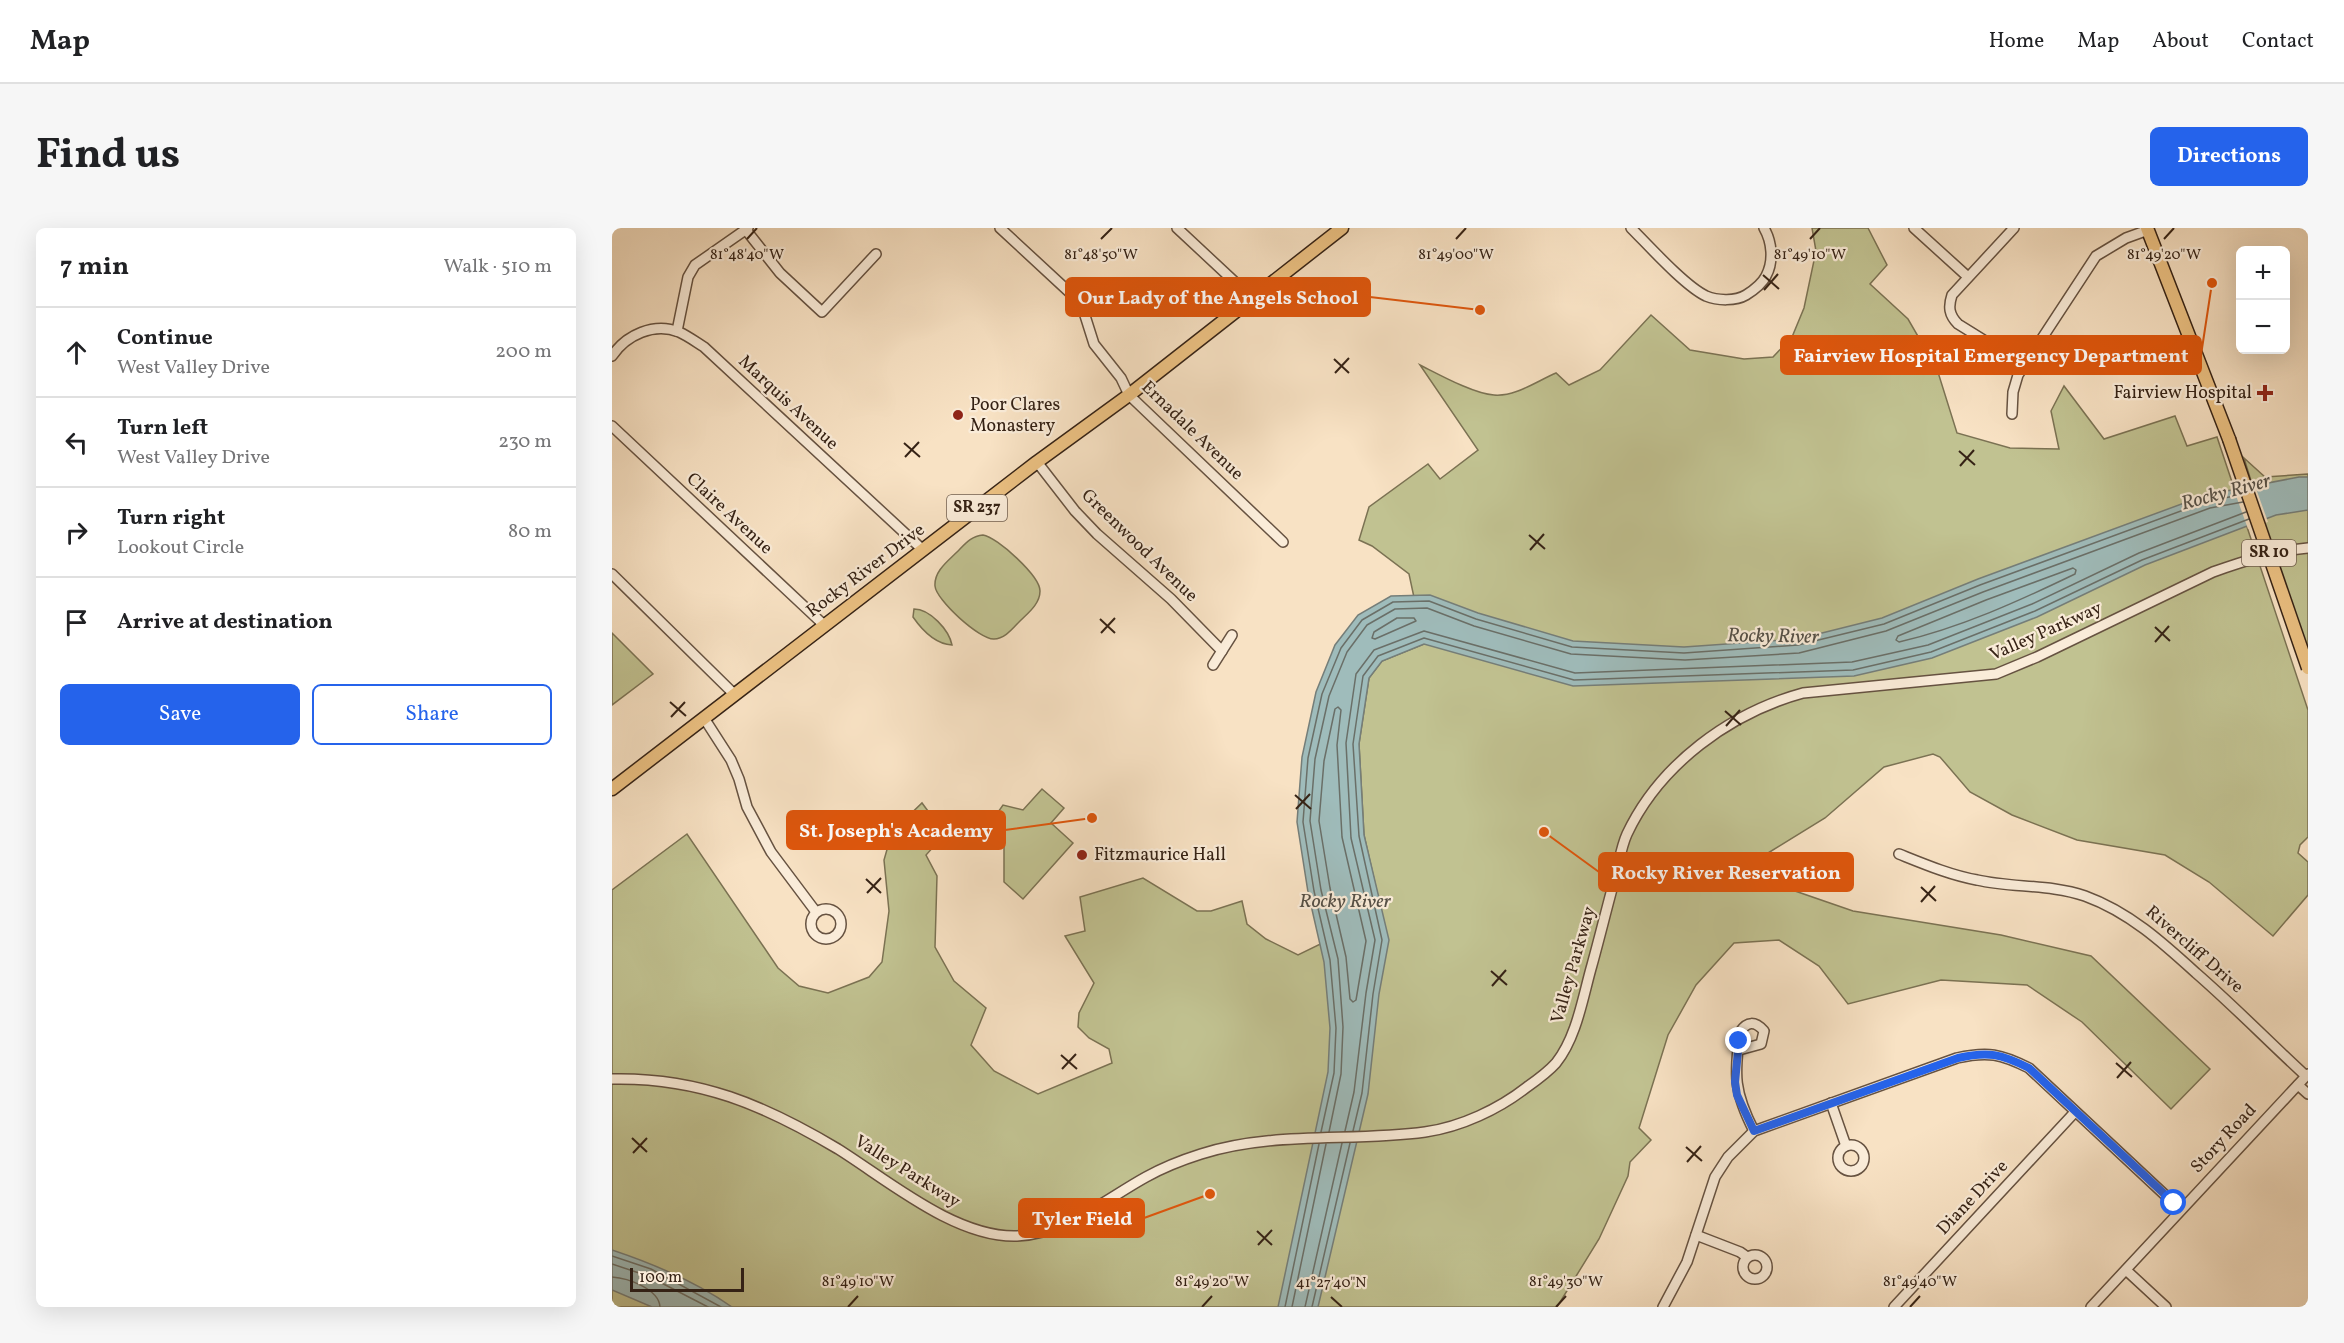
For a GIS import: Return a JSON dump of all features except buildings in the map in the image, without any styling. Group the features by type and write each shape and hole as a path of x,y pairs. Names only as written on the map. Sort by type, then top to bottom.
{"main road":[{"name":"Rocky River Drive","path":"612,789 1037,462 1129,395 1342,228"},
{"name":"SR 10","path":"2148,229 2229,439 2308,668"}],"street":[{"name":"Ernadale Avenue","path":"1000,228 1081,303 1094,344 1121,378 1129,395 1283,542"},
{"path":"1177,228 1252,298"},
{"path":"1631,228 1694,288 1708,296 1724,300 1742,298 1755,290 1766,278 1771,261 1770,238 1764,228"},
{"path":"1914,228 1968,277"},
{"path":"2014,228 1952,295 1949,306 1952,317 1958,324 2024,364"},
{"path":"677,331 688,277 695,265 747,229 780,273 822,312 876,254"},
{"path":"2012,414 2013,392 2018,375 2096,256 2126,238 2148,229"},
{"name":"Marquis Avenue","path":"614,353 634,335 651,329 677,331 704,347 922,550"},
{"name":"Claire Avenue","path":"612,426 824,625"},
{"name":"Greenwood Avenue","path":"1037,462 1075,511 1097,534 1171,599 1222,651"},
{"name":"Valley Parkway","path":"612,1079 658,1079 681,1083 720,1092 758,1107 794,1124 839,1150 942,1216 970,1229 997,1235 1018,1236 1042,1233 1075,1218 1165,1167 1229,1146 1283,1139 1429,1131 1486,1113 1512,1099 1556,1063 1570,1039 1581,1007 1626,837 1647,800 1689,754 1715,734 1749,713 1803,693 1996,674 2037,657 2213,572 2285,550 2308,548"},
{"path":"612,574 734,694"},
{"path":"1213,665 1232,635"},
{"path":"704,718 731,760 740,779 747,807 771,852 816,912"},
{"name":"Rivercliff Drive","path":"1899,854 1932,868 1976,880 2081,895 2107,904 2156,936 2307,1075"},
{"path":"1739,1050 1735,1082 1737,1095 1754,1131"},
{"path":"1663,1307 1680,1278 1715,1177 1728,1156 1754,1131 1958,1058 1980,1053 2004,1056 2029,1068 2181,1209"},
{"name":"Story Road","path":"2091,1307 2307,1075"},
{"path":"2298,1085 2308,1094"},
{"path":"1832,1103 1846,1146"},
{"name":"Diane Drive","path":"1894,1307 2075,1112"},
{"path":"1696,1235 1740,1252 1747,1257"},
{"path":"2126,1270 2166,1307"}],"green space":[{"path":"1812,228 1868,228 1887,265 1870,284 1908,319 1937,369 1957,433 2010,448 2059,449 2051,411 2064,386 2104,439 2175,416 2187,446 2217,437 2308,710 2308,837 2300,845 2298,853 2308,862 2308,895 2273,936 2209,882 2165,855 2077,840 2012,815 1970,792 1940,757 1933,754 1884,767 1825,818 1768,853 1769,882 1853,911 2001,935 2091,956 2210,1069 2171,1109 2082,1022 2027,985 1941,980 1848,1004 1819,966 1779,940 1734,943 1696,985 1668,1035 1639,1128 1651,1140 1630,1162 1628,1176 1599,1239 1557,1307 612,1307 612,890 687,834 778,968 799,986 828,993 869,977 882,962 889,911 884,860 892,832 922,803 945,834 926,855 937,876 935,947 954,981 986,1008 971,1045 994,1071 1038,1094 1112,1063 1109,1049 1089,1038 1078,1027 1079,1013 1094,983 1065,936 1085,931 1080,897 1143,878 1197,911 1211,911 1242,901 1247,924 1266,939 1298,955 1382,914 1364,835 1359,744 1369,678 1382,661 1424,644 1409,574 1372,546 1359,540 1369,507 1428,464 1440,479 1478,450 1420,365 1486,394 1510,394 1556,373 1569,385 1600,370 1651,315 1690,350 1744,359 1773,357 1792,337 1804,308 1816,251"},
{"path":"2244,458 2265,477 2308,474 2308,667"},
{"path":"983,535 998,542 1017,558 1033,576 1040,591 1033,608 1008,633 998,639 987,638 969,626 950,609 935,586 939,571 946,563 968,541"},
{"path":"914,609 938,621 952,645 940,642 925,631 913,617"},
{"path":"612,633 653,674 612,705"},
{"path":"1042,789 1064,808 1051,823 1073,843 1023,899 1004,882 1004,836 991,822 1003,805 1023,810"}],"water":[{"name":"Rocky River","path":"2308,477 2308,510 2276,515 2145,565 2037,617 1932,658 1854,676 1573,686 1424,644 1382,661 1369,678 1359,744 1364,835 1389,940 1379,994 1368,1094 1318,1307 1278,1307 1328,1072 1330,1028 1324,962 1308,892 1297,822 1302,757 1316,692 1335,645 1358,615 1391,596 1430,595 1478,613 1573,641 1684,647 1798,639 1882,618 1978,579 2206,495"},
{"path":"612,1250 674,1274 732,1307 652,1307 612,1290"}],"pier":[{"path":"2254,483 2268,522 2248,529 2233,487"}],"place":[{"name":"Fairview Hospital Emergency Department","path":"2212,283"},
{"name":"Our Lady of the Angels School","path":"1480,310"},
{"name":"Fairview Hospital","path":"2265,393"},
{"name":"Poor Clares Monastery","path":"958,415"},
{"name":"St. Joseph's Academy","path":"1092,818"},
{"name":"Rocky River Reservation","path":"1544,832"},
{"name":"Fitzmaurice Hall","path":"1082,855"},
{"name":"Tyler Field","path":"1210,1194"}],"route":[{"path":"1739,1041 1735,1082 1737,1095 1754,1131 1958,1058 1980,1053 2004,1056 2029,1068 2174,1203"}]}
